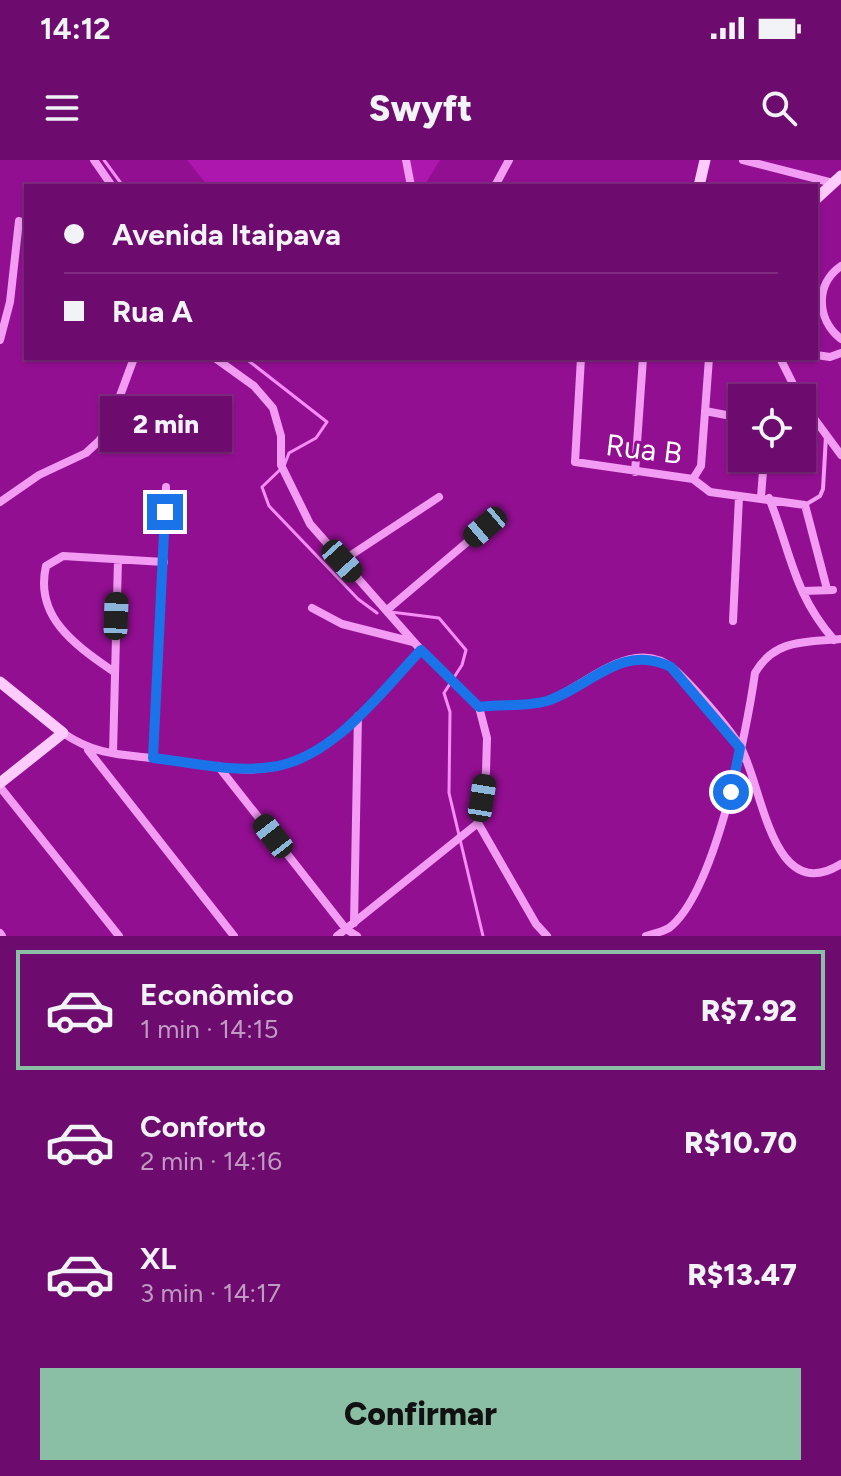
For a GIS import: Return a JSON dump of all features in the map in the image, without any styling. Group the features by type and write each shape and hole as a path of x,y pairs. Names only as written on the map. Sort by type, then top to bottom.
{"street":[{"path":"94,160 111,184"},
{"path":"406,160 411,184"},
{"path":"496,184 509,160"},
{"path":"699,184 705,160"},
{"path":"743,160 837,180"},
{"path":"818,197 837,180"},
{"path":"0,340 10,302 19,221"},
{"path":"841,266 827,275 822,299 826,323 841,339"},
{"path":"818,355 830,357 841,353"},
{"path":"0,502 39,475 86,453 99,441 108,428 133,360"},
{"path":"218,360 254,386 273,408 281,436 281,465 291,491 310,524 421,650 479,707 487,738 486,772 478,823 536,924 547,936"},
{"name":"Rua B","path":"581,360 575,462 693,479 710,492 805,505"},
{"path":"635,472 643,360"},
{"path":"693,479 701,466 709,360"},
{"path":"781,360 793,384"},
{"path":"705,411 728,415"},
{"path":"816,425 841,455"},
{"path":"764,472 765,498 788,563 811,610 838,639"},
{"path":"153,758 166,487"},
{"path":"342,561 439,497"},
{"path":"733,621 739,497"},
{"path":"804,591 830,590 805,505"},
{"path":"387,610 485,527"},
{"path":"114,672 58,628 51,614 43,578 46,566 63,556 164,562"},
{"path":"113,753 118,560"},
{"path":"312,608 342,624 414,642"},
{"path":"646,936 669,928 704,871 726,815 755,673 762,660 787,644 838,639"},
{"path":"88,750 218,766 274,767 325,744 358,716 421,650"},
{"path":"479,707 547,701 621,661 659,661 688,683 740,748 787,860 809,875 819,875 841,864"},
{"path":"0,682 88,750 234,936"},
{"path":"354,923 358,716"},
{"path":"63,733 0,785 119,936"},
{"path":"218,766 346,929 357,936"},
{"path":"337,936 478,823"}],"lane":[{"path":"805,505 820,496 823,489 826,435"}],"shaded area":[{"path":"187,160 440,160 425,184 206,184"}],"waterway":[{"path":"104,160 122,184"},
{"path":"248,360 327,422 316,438 289,453 284,466 262,487 269,506 358,599 377,613"},
{"path":"391,612 439,618 466,650 462,665 444,693 450,712 449,793 483,936"}],"route":[{"path":"165,512 153,758 252,768 274,767 301,757 325,744 358,716 421,650 479,707 547,701 621,661 640,659 659,661 671,667 688,683 740,748 731,792"}]}
